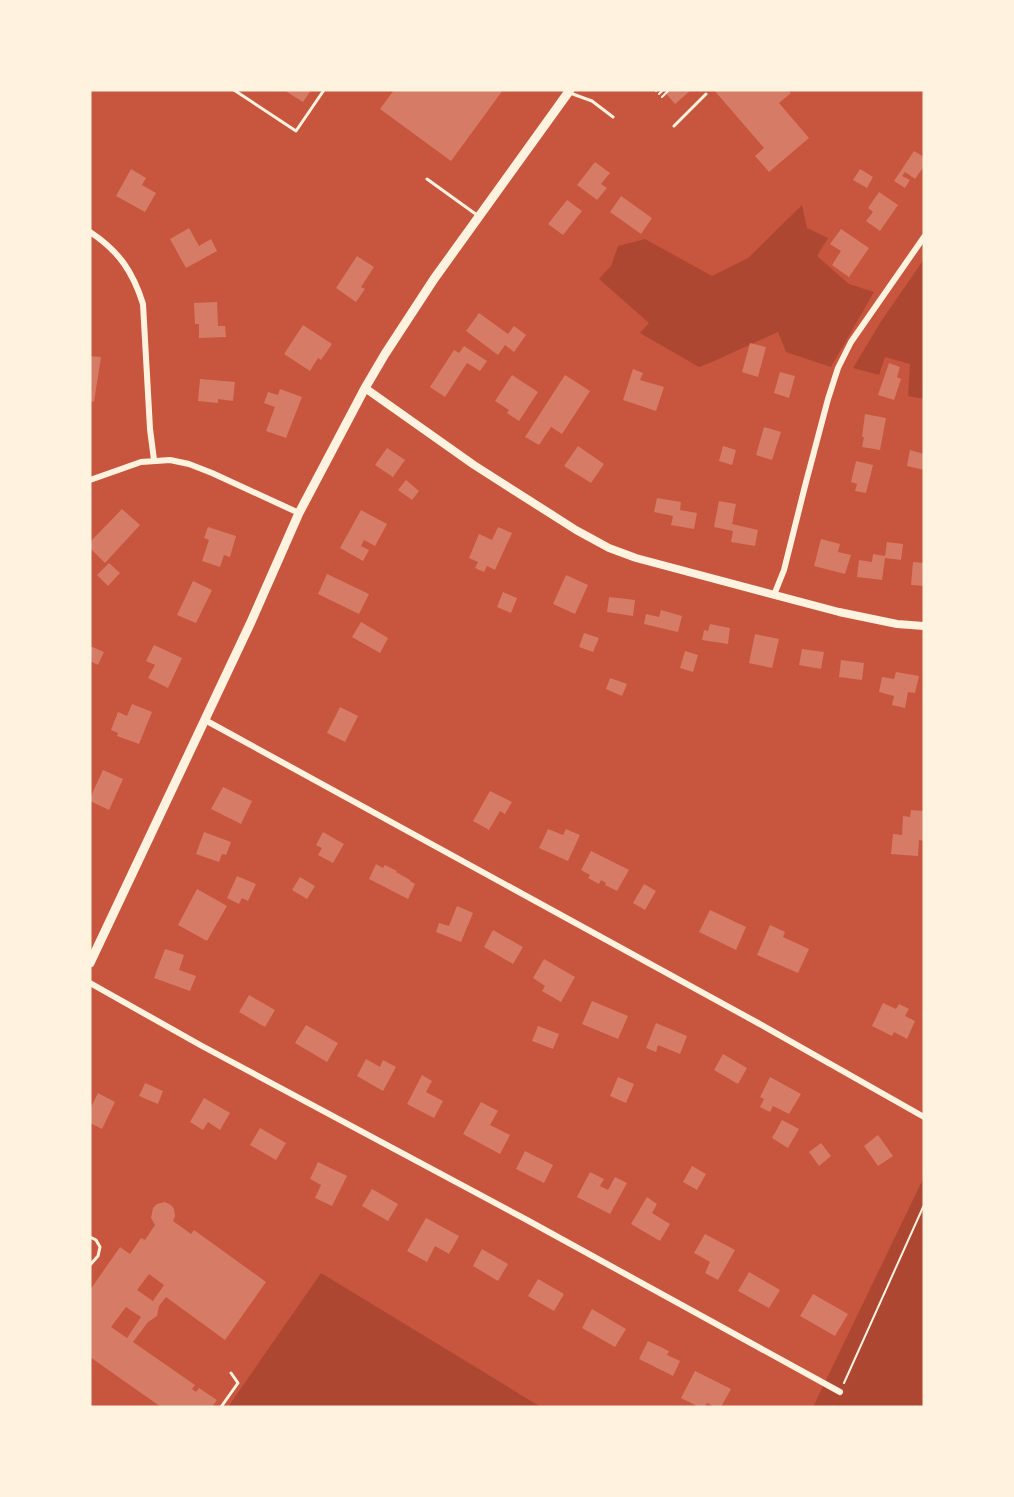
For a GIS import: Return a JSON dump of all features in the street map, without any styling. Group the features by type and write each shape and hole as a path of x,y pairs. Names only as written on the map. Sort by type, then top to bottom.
{"main road":[{"path":"90,963 251,622 299,513 365,388 434,279 568,91"}],"street":[{"path":"90,232 116,253 128,268 143,304 150,429 154,460"},
{"path":"774,595 784,570 838,368 851,342 924,237"},
{"path":"365,388 483,471 588,538 609,548 636,558 851,615 897,624 924,626"},
{"path":"90,480 141,462 170,460 189,464 299,513"},
{"path":"205,720 758,1023 924,1117"},
{"path":"90,983 840,1392"}],"lane":[{"path":"234,90 296,131 324,90"},
{"path":"568,91 592,101 613,117"},
{"path":"674,126 706,94"},
{"path":"427,179 478,216"},
{"path":"90,1237 96,1240 100,1247 98,1256 90,1266"},
{"path":"221,1407 238,1383 231,1373"}],"path":[{"path":"657,91 663,90"},
{"path":"662,97 669,90"},
{"path":"840,1392 924,1205"}],"shaded area":[{"path":"802,205 807,228 828,238 817,256 849,284 874,292 831,367 786,352 778,332 699,367 640,333 649,323 599,279 611,266 618,246 645,239 712,276 748,258"},
{"path":"924,259 924,399 908,396 910,364 885,357 879,375 853,368 880,323"},
{"path":"924,1177 924,1407 813,1407"},
{"path":"321,1273 541,1407 228,1407"}],"building":[{"path":"284,90 311,90 303,102"},
{"path":"394,90 503,90 451,161 380,109"},
{"path":"663,90 691,90 675,104"},
{"path":"714,90 788,90 791,93 779,103 809,138 769,172 755,156 764,148"},
{"path":"914,151 924,157 924,166 915,179 905,172 902,176 910,180 905,188 894,181"},
{"path":"595,162 610,173 601,184 607,188 597,200 577,185"},
{"path":"131,169 146,178 142,185 156,193 145,212 116,196"},
{"path":"860,169 873,177 867,188 853,180"},
{"path":"879,192 898,205 880,231 866,221 873,212 868,208"},
{"path":"621,196 652,218 641,234 610,212"},
{"path":"567,200 582,211 563,235 548,224"},
{"path":"189,228 199,246 211,239 217,251 186,268 170,239"},
{"path":"841,229 869,248 849,277 832,265 841,251 830,244"},
{"path":"357,256 374,267 361,287 365,289 356,302 336,288"},
{"path":"217,302 218,326 225,326 226,337 199,338 199,324 195,324 194,303"},
{"path":"479,313 508,334 514,326 526,335 514,352 505,345 498,355 466,331"},
{"path":"303,325 332,344 321,360 318,358 310,371 284,354"},
{"path":"750,343 766,347 758,377 742,372"},
{"path":"464,346 487,361 480,371 467,363 445,397 430,387 454,350 459,353"},
{"path":"90,356 101,357 94,402 90,401"},
{"path":"889,363 900,367 897,377 901,379 894,400 878,395"},
{"path":"633,369 643,373 640,380 664,387 656,411 623,400"},
{"path":"780,372 795,376 789,398 774,393"},
{"path":"512,375 538,392 519,421 507,413 509,410 495,401"},
{"path":"565,375 590,391 562,434 551,427 539,445 525,437"},
{"path":"200,379 235,382 233,401 218,399 218,403 198,401"},
{"path":"280,389 302,397 286,438 266,431 275,407 264,403 268,392 278,395"},
{"path":"865,414 886,418 880,450 862,447"},
{"path":"764,427 781,432 772,460 756,455"},
{"path":"578,446 604,464 591,483 564,466"},
{"path":"723,446 736,450 732,465 719,461"},
{"path":"387,448 405,460 393,477 375,465"},
{"path":"910,450 924,454 924,470 907,466"},
{"path":"856,461 873,465 866,493 855,491 857,484 851,482"},
{"path":"406,480 419,491 412,500 398,490"},
{"path":"657,498 681,502 680,510 697,513 694,529 671,525 673,516 654,512"},
{"path":"719,501 736,504 732,524 758,530 755,546 731,542 733,531 714,527"},
{"path":"122,509 140,525 105,563 90,548 90,542"},
{"path":"361,510 387,524 375,546 364,540 361,546 369,550 363,561 340,548"},
{"path":"208,527 236,536 230,557 224,555 220,567 202,561 209,540 204,538"},
{"path":"498,527 512,533 495,570 487,566 484,572 475,568 478,562 469,558 479,534 492,540"},
{"path":"821,539 840,544 838,552 851,555 845,574 814,566"},
{"path":"887,542 903,544 901,560 885,558 882,580 857,577 859,560 872,562 873,554 885,556"},
{"path":"913,562 924,563 924,586 911,585"},
{"path":"109,563 120,573 108,586 97,575"},
{"path":"327,574 369,594 359,614 318,594"},
{"path":"566,575 588,585 575,614 553,604"},
{"path":"193,581 212,590 196,623 177,615"},
{"path":"503,592 517,598 511,613 497,607"},
{"path":"609,597 635,600 633,616 607,612"},
{"path":"661,610 682,616 678,632 644,624 646,614 659,617"},
{"path":"361,622 388,638 380,653 352,637"},
{"path":"710,624 730,628 728,644 702,640 704,630 708,631"},
{"path":"584,633 599,638 593,652 579,647"},
{"path":"755,634 779,639 772,668 749,663"},
{"path":"154,645 182,658 168,688 148,678 155,665 146,661"},
{"path":"90,646 104,652 98,665 90,661"},
{"path":"802,649 824,652 821,669 799,665"},
{"path":"685,651 698,655 693,672 680,668"},
{"path":"841,660 864,663 862,680 839,677"},
{"path":"896,672 919,676 915,693 908,692 905,708 892,705 894,696 879,692 882,677 894,679"},
{"path":"610,678 627,684 622,696 606,689"},
{"path":"132,704 152,712 139,744 117,736 118,733 111,730 118,712 127,716"},
{"path":"340,707 358,716 345,742 327,733"},
{"path":"103,770 123,779 109,810 90,801"},
{"path":"223,787 252,801 241,824 211,809"},
{"path":"490,791 512,802 505,814 500,811 489,830 473,821"},
{"path":"911,810 924,811 924,841 919,840 918,856 891,854 893,834 902,835 903,816 910,817"},
{"path":"548,829 563,835 566,829 580,835 568,861 539,848"},
{"path":"204,832 231,842 226,855 222,854 219,862 196,854"},
{"path":"323,832 344,844 333,863 318,855 322,848 316,845"},
{"path":"591,851 629,870 617,891 605,885 606,883 601,880 599,884 588,878 590,875 581,870"},
{"path":"376,864 383,868 385,865 397,871 415,884 408,899 369,879"},
{"path":"237,876 256,884 248,901 242,898 239,904 227,898"},
{"path":"300,877 315,886 307,899 292,890"},
{"path":"644,884 656,891 645,910 633,903"},
{"path":"197,889 227,906 207,941 178,925"},
{"path":"457,906 473,913 461,942 436,932 439,923 449,926"},
{"path":"710,910 746,927 736,950 699,932"},
{"path":"770,925 785,932 783,937 809,949 798,973 757,955"},
{"path":"493,930 523,947 513,964 484,947"},
{"path":"165,949 184,955 179,970 196,976 190,991 154,978"},
{"path":"544,959 575,977 561,1002 542,991 545,986 533,978"},
{"path":"249,995 275,1010 265,1027 239,1012"},
{"path":"592,1001 628,1016 618,1039 582,1024"},
{"path":"883,1003 896,1009 899,1004 909,1009 905,1016 915,1021 907,1039 894,1032 892,1036 872,1026"},
{"path":"656,1023 687,1036 680,1054 658,1045 656,1052 646,1048"},
{"path":"306,1025 338,1043 327,1062 295,1043"},
{"path":"538,1026 559,1034 553,1049 532,1041"},
{"path":"723,1054 747,1068 738,1084 714,1070"},
{"path":"366,1059 380,1067 383,1060 396,1067 383,1091 357,1076"},
{"path":"422,1075 432,1081 426,1092 443,1101 434,1118 407,1104"},
{"path":"618,1077 634,1084 626,1103 610,1096"},
{"path":"770,1077 801,1094 789,1114 773,1106 770,1112 760,1107 764,1099 760,1097"},
{"path":"145,1083 163,1091 158,1104 139,1096"},
{"path":"98,1093 115,1102 102,1129 90,1123 90,1109"},
{"path":"204,1098 230,1113 220,1130 208,1122 203,1130 190,1122"},
{"path":"481,1102 498,1111 490,1125 510,1135 500,1154 463,1134"},
{"path":"782,1120 799,1129 788,1148 772,1138"},
{"path":"260,1128 286,1143 276,1160 250,1145"},
{"path":"878,1135 893,1156 878,1166 864,1146"},
{"path":"821,1143 831,1156 819,1166 809,1152"},
{"path":"525,1151 553,1165 544,1183 516,1169"},
{"path":"318,1162 347,1176 332,1206 315,1198 321,1185 310,1179"},
{"path":"692,1166 706,1174 697,1190 683,1182"},
{"path":"590,1172 604,1179 600,1186 608,1190 615,1177 627,1183 610,1214 577,1197"},
{"path":"372,1189 398,1204 388,1221 362,1206"},
{"path":"647,1197 657,1204 652,1213 670,1224 660,1241 631,1224"},
{"path":"165,1202 171,1205 175,1216 173,1221 191,1234 194,1230 266,1282 225,1340 166,1297 159,1306 157,1316 148,1322 133,1342 195,1385 192,1389 196,1392 199,1388 217,1400 212,1407 161,1407 90,1357 90,1290 120,1247 130,1254 141,1238 145,1240 155,1225 151,1218 153,1208","holes":["149,1274 164,1285 153,1301 137,1290","126,1307 141,1317 127,1338 111,1327"]},
{"path":"426,1218 459,1236 449,1254 435,1246 427,1262 407,1251"},
{"path":"705,1234 735,1250 718,1280 705,1273 710,1262 694,1253"},
{"path":"482,1249 508,1264 498,1281 473,1266"},
{"path":"749,1272 780,1290 769,1308 738,1291"},
{"path":"538,1279 564,1294 554,1311 528,1296"},
{"path":"813,1294 848,1314 835,1336 800,1316"},
{"path":"592,1309 626,1329 615,1347 582,1328"},
{"path":"648,1341 669,1351 667,1355 680,1361 673,1376 639,1359"},
{"path":"695,1371 731,1389 721,1407 707,1403 705,1407 699,1407 681,1398"}]}
